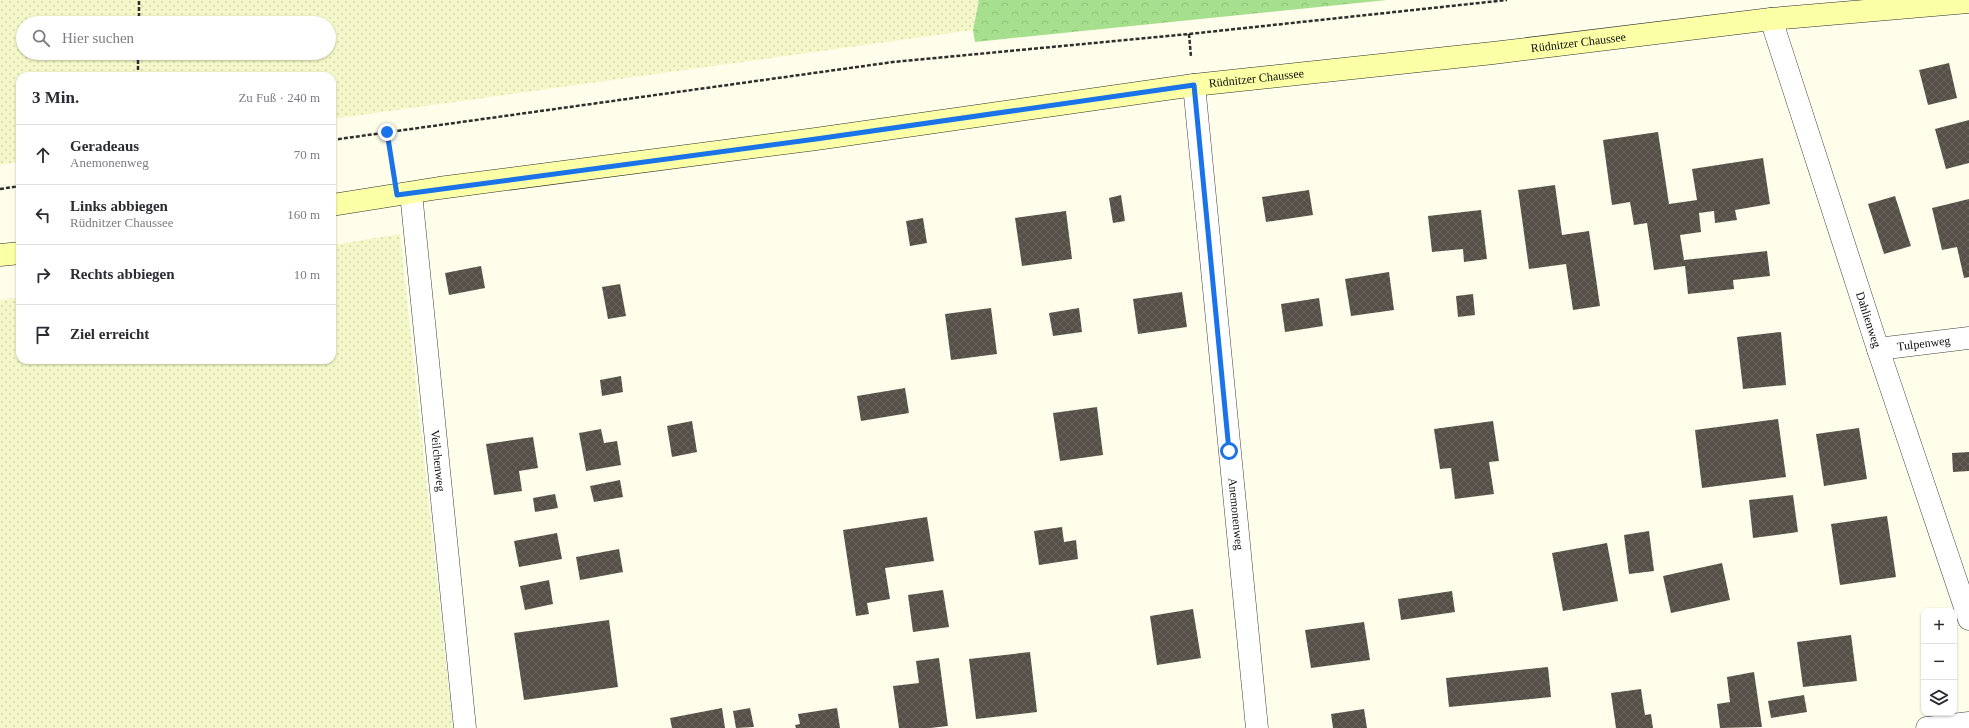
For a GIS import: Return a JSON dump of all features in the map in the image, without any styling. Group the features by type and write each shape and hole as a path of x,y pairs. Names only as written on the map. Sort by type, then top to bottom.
{"main road":[{"name":"Rüdnitzer Chaussee","path":"336,204 816,139 1194,85 1493,53 1771,19 1969,2"},
{"path":"0,256 16,253"}],"street":[{"name":"Dahlienweg","path":"1771,19 1878,349 1969,618"},
{"name":"Anemonenweg","path":"1194,85 1257,728"},
{"name":"Veilchenweg","path":"404,194 465,728"},
{"name":"Tulpenweg","path":"1878,349 1969,338"},
{"path":"1928,728 1969,723"}],"path":[{"path":"138,16 139,0"},
{"path":"336,139 893,62 1181,35 1507,0"},
{"path":"138,60 138,72"},
{"path":"387,132 404,194"},
{"path":"0,189 16,187"}],"green space":[{"path":"0,0 979,0 973,30 336,118 336,72 16,72 16,163 0,165"},
{"path":"979,0 1387,0 975,42 973,30"},
{"path":"400,234 453,728 0,728 0,300 16,298 16,364 336,364 336,244"}],"building":[{"path":"1949,63 1957,98 1928,105 1919,70"},
{"path":"1969,120 1969,163 1946,169 1935,129"},
{"path":"1658,132 1669,204 1697,200 1692,169 1763,158 1770,204 1735,210 1737,220 1715,223 1714,211 1699,213 1701,232 1680,235 1684,260 1767,251 1770,276 1733,280 1734,289 1688,294 1685,266 1654,270 1647,223 1634,225 1630,202 1612,205 1603,140"},
{"path":"1555,185 1562,235 1589,231 1600,306 1573,310 1566,264 1529,269 1518,190"},
{"path":"1309,190 1313,215 1266,222 1262,197"},
{"path":"1121,195 1125,221 1113,223 1109,198"},
{"path":"1895,196 1911,246 1884,254 1868,204"},
{"path":"1969,199 1969,277 1964,278 1957,247 1942,250 1932,208"},
{"path":"1481,210 1487,259 1464,262 1463,249 1432,252 1428,216"},
{"path":"1066,211 1072,259 1022,266 1015,218"},
{"path":"923,218 927,243 910,246 906,221"},
{"path":"481,266 485,288 449,295 445,273"},
{"path":"1389,272 1394,310 1351,316 1345,279"},
{"path":"620,284 626,316 608,319 602,287"},
{"path":"1182,292 1187,327 1138,334 1133,299"},
{"path":"1473,294 1475,315 1458,317 1456,296"},
{"path":"1319,298 1323,326 1285,332 1281,304"},
{"path":"991,308 997,354 951,360 945,314"},
{"path":"1079,308 1082,332 1053,336 1049,313"},
{"path":"1781,332 1786,385 1743,389 1737,337"},
{"path":"621,376 623,392 602,396 600,380"},
{"path":"905,388 909,413 861,421 857,396"},
{"path":"1097,407 1103,455 1060,461 1053,413"},
{"path":"1778,419 1786,477 1702,488 1695,430"},
{"path":"692,421 697,452 672,457 667,426"},
{"path":"1493,421 1499,461 1489,462 1494,494 1455,499 1451,468 1440,469 1434,429"},
{"path":"1859,428 1867,479 1824,486 1816,434"},
{"path":"601,429 604,443 617,441 621,465 586,471 579,433"},
{"path":"533,437 538,468 519,471 522,491 494,495 486,444"},
{"path":"1969,452 1969,471 1953,472 1952,453"},
{"path":"620,480 623,497 594,502 590,486"},
{"path":"555,494 558,508 535,512 533,498"},
{"path":"1793,495 1798,532 1753,538 1749,500"},
{"path":"1887,516 1896,577 1840,585 1831,524"},
{"path":"927,517 934,561 885,568 890,599 867,603 869,614 856,616 843,530"},
{"path":"1062,527 1064,542 1076,540 1078,559 1039,565 1034,531"},
{"path":"1649,531 1654,571 1629,574 1624,535"},
{"path":"557,533 562,559 519,567 514,541"},
{"path":"1607,543 1618,601 1563,611 1552,553"},
{"path":"619,549 623,572 580,580 576,557"},
{"path":"1722,563 1730,600 1671,613 1663,576"},
{"path":"549,580 553,604 525,610 520,586"},
{"path":"943,590 949,627 913,632 908,595"},
{"path":"1452,591 1455,612 1401,620 1398,599"},
{"path":"1193,609 1201,658 1157,665 1150,616"},
{"path":"609,620 618,687 524,700 514,633"},
{"path":"1364,622 1370,660 1311,668 1305,630"},
{"path":"1851,635 1857,681 1803,687 1797,642"},
{"path":"1030,652 1037,712 976,719 969,659"},
{"path":"939,658 948,726 930,728 899,728 893,686 919,683 916,661"},
{"path":"1548,667 1551,697 1449,707 1446,678"},
{"path":"1754,672 1762,727 1720,728 1717,704 1730,702 1727,677"},
{"path":"1641,689 1645,715 1651,714 1653,728 1616,728 1611,693"},
{"path":"1804,695 1807,712 1771,718 1768,701"},
{"path":"722,708 725,728 672,728 670,718"},
{"path":"750,708 754,727 736,728 733,711"},
{"path":"837,708 840,728 796,728 795,725 800,724 798,714"},
{"path":"1364,709 1367,728 1333,728 1331,714"}],"route":[{"path":"387,132 397,195 439,188 816,139 1194,85 1229,451"}]}
